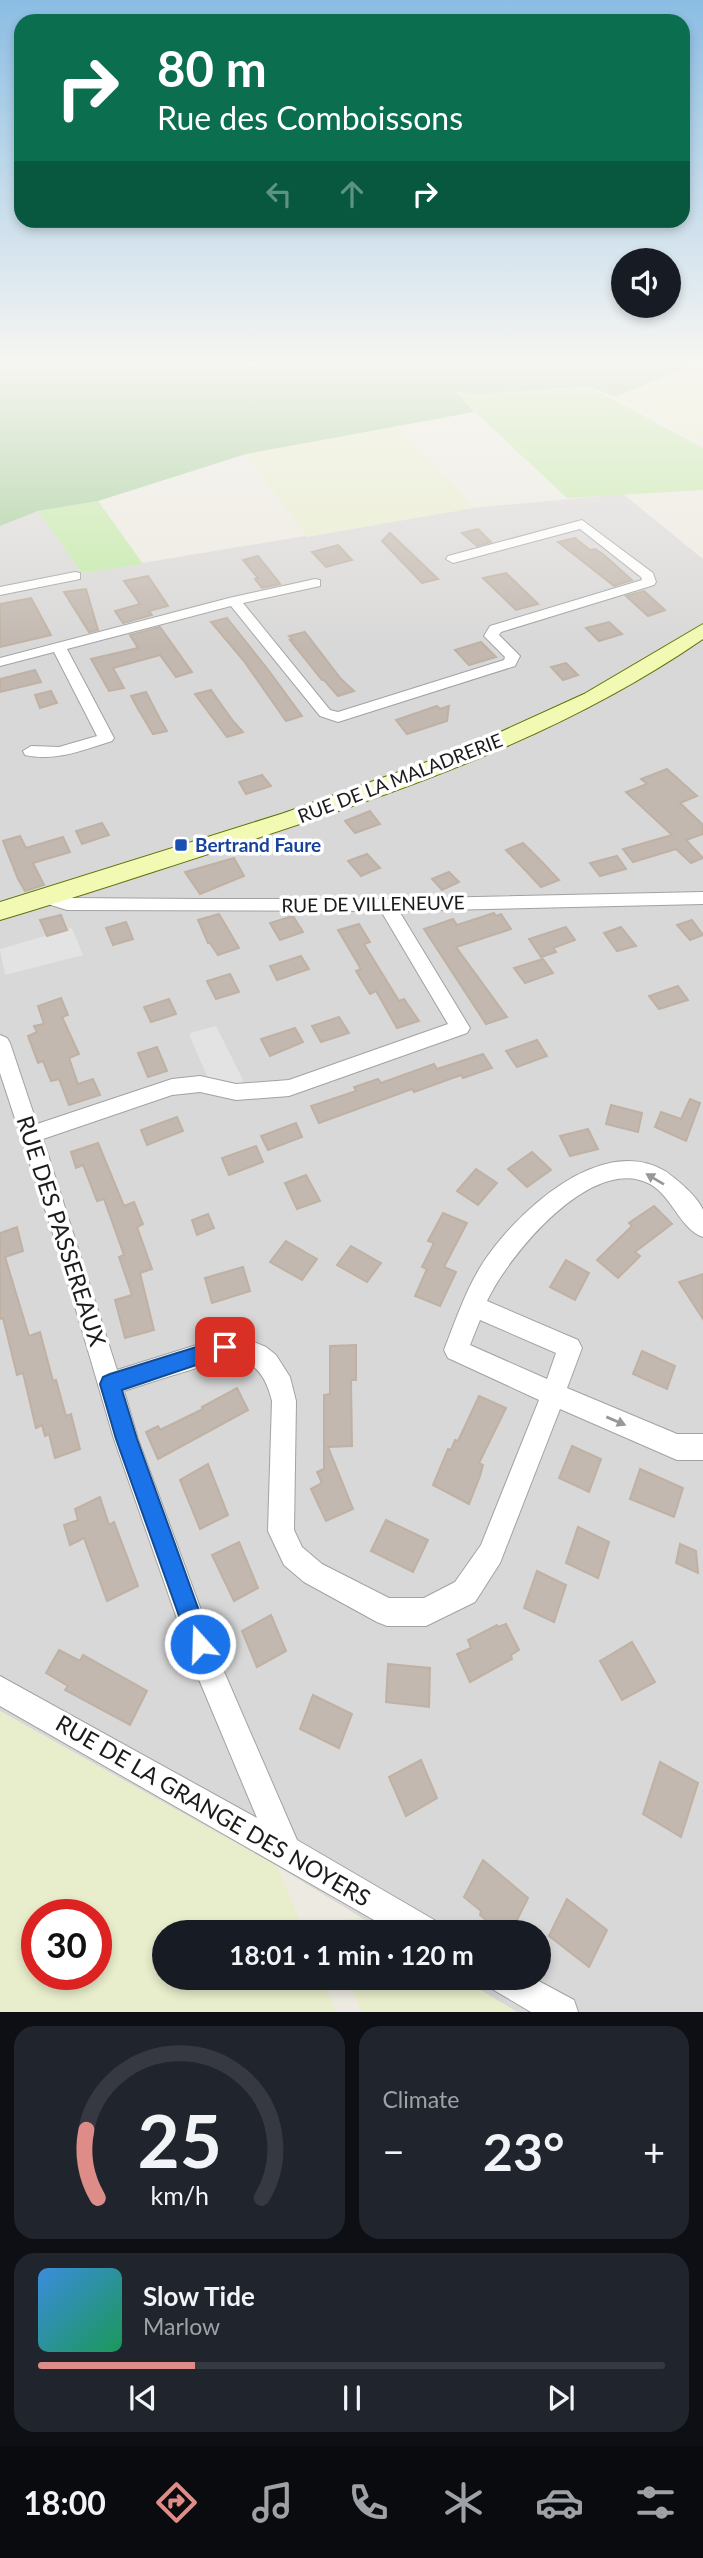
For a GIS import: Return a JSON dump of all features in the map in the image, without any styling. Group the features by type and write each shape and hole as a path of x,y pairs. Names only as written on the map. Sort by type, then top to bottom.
{"main road":[{"name":"RUE DE LA MALADRERIE","path":"0,911 309,814 461,758 606,692 665,658 703,630"}],"street":[{"path":"234,601 325,713 338,717 510,663 513,656 491,636 495,629 649,582 648,576 582,524 453,559"},
{"path":"0,591 75,576"},
{"path":"0,662 234,601 315,583"},
{"path":"31,751 54,752 106,738 59,648"},
{"name":"RUE DE VILLENEUVE","path":"44,897 67,904 386,905 703,898"},
{"path":"30,1135 172,1087 200,1084 236,1092 289,1088 460,1028 386,905"},
{"name":"RUE DES PASSEREAUX","path":"0,1044 70,1252 126,1439 209,1670 286,1851"},
{"path":"703,1227 677,1195 656,1177 634,1169 621,1169 593,1177 559,1199 515,1240 491,1271 456,1350 677,1447 703,1447"},
{"path":"110,1384 225,1347 244,1349 268,1363 278,1377 284,1401 281,1531 293,1556 313,1573 387,1612 426,1612 465,1592 491,1554 570,1348 474,1306"},
{"name":"RUE DE LA GRANGE DES NOYERS","path":"0,1690 404,1920"},
{"path":"524,1990 562,2012"}],"shaded area":[{"path":"623,494 703,559 703,2012 517,2012 480,1990 551,1990 551,1920 365,1920 277,1866 0,1711 0,526 38,511 82,573 473,508"},
{"path":"72,928 83,955 5,975 0,949"},
{"path":"216,1026 243,1080 240,1087 211,1085 190,1037 190,1033"}],"green space":[{"path":"0,460 227,460 98,501 38,511 0,526"},
{"path":"250,460 429,460 473,508 307,537"},
{"path":"526,460 703,460 703,490 567,498"},
{"path":"98,501 143,564 82,573 38,511"},
{"path":"0,1711 277,1866 299,1920 152,1920 152,1990 327,1990 336,2012 0,2012"},
{"path":"352,1990 480,1990 517,2012 362,2012"}],"building":[{"path":"478,529 491,542 477,546 462,533"},
{"path":"390,533 438,579 422,583 382,541"},
{"path":"575,538 590,550 595,549 604,555 632,580 614,586 558,542"},
{"path":"338,545 352,560 326,567 312,552"},
{"path":"258,556 280,584 262,588 255,579 258,578 243,560"},
{"path":"506,573 538,604 516,610 483,578"},
{"path":"148,576 168,606 149,611 152,615 123,623 115,611 140,604 124,581"},
{"path":"86,589 98,630 89,632 64,592"},
{"path":"644,591 665,610 648,616 626,596"},
{"path":"31,598 51,635 0,647 0,604"},
{"path":"227,618 302,716 286,721 244,661 211,622"},
{"path":"609,622 622,634 599,641 586,628"},
{"path":"160,627 192,672 176,677 160,655 113,668 124,688 109,691 91,659 138,648 130,635"},
{"path":"305,632 341,679 354,691 338,696 322,680 290,640 293,640 289,636"},
{"path":"481,642 496,657 469,665 455,650"},
{"path":"566,663 578,675 563,680 551,667"},
{"path":"35,670 41,682 0,692 0,679"},
{"path":"211,690 243,732 227,737 195,694"},
{"path":"51,691 57,703 40,708 35,695"},
{"path":"146,692 167,731 153,734 131,696"},
{"path":"437,706 440,709 449,706 447,721 407,734 396,720"},
{"path":"667,769 697,796 680,803 703,825 703,834 686,840 703,858 691,863 676,849 633,862 623,849 672,835 626,792 647,784 641,779"},
{"path":"262,775 271,786 246,794 239,782"},
{"path":"370,811 380,824 355,833 345,821"},
{"path":"102,823 109,835 82,844 76,831"},
{"path":"20,836 26,848 63,837 70,852 33,863 44,885 25,891 3,841"},
{"path":"523,843 559,880 541,887 506,850"},
{"path":"367,854 380,868 361,876 348,861"},
{"path":"617,856 626,869 600,876 590,863"},
{"path":"234,858 244,876 200,894 185,872"},
{"path":"449,872 459,882 442,890 432,879"},
{"path":"494,913 496,916 501,914 511,929 456,947 507,1017 486,1024 424,929 453,919 457,925"},
{"path":"219,914 239,948 218,955 208,943 198,920"},
{"path":"61,915 67,930 47,936 40,920"},
{"path":"293,916 303,932 280,940 270,923"},
{"path":"692,920 703,935 690,940 677,925"},
{"path":"126,922 133,939 113,945 106,928"},
{"path":"359,924 370,942 364,944 399,1001 404,999 419,1021 397,1028 376,991 370,994 356,971 361,969 338,930"},
{"path":"566,927 575,940 553,948 556,952 541,957 529,939"},
{"path":"621,927 636,946 617,951 604,933"},
{"path":"301,956 309,969 277,980 270,966"},
{"path":"543,959 553,973 525,983 514,968"},
{"path":"230,974 239,992 216,999 207,981"},
{"path":"678,986 688,1000 659,1009 649,996"},
{"path":"61,998 68,1015 62,1017 79,1054 69,1058 78,1084 93,1079 100,1095 69,1105 59,1079 51,1081 43,1061 38,1063 28,1036 37,1032 34,1026 44,1024 38,1006"},
{"path":"169,999 176,1014 151,1022 144,1007"},
{"path":"339,1017 349,1033 321,1042 312,1026"},
{"path":"295,1028 303,1042 270,1056 261,1039"},
{"path":"537,1040 547,1056 517,1067 506,1051"},
{"path":"157,1047 167,1071 148,1077 138,1053"},
{"path":"483,1054 492,1068 463,1078 461,1075 414,1092 412,1089 319,1123 311,1106 356,1091 354,1087 378,1079 381,1083 434,1064 437,1069"},
{"path":"690,1099 700,1103 686,1141 655,1127 661,1112 681,1119"},
{"path":"611,1105 642,1113 638,1132 606,1124"},
{"path":"177,1117 183,1131 147,1145 141,1130"},
{"path":"296,1123 302,1137 268,1150 261,1136"},
{"path":"588,1129 598,1149 570,1156 560,1136"},
{"path":"98,1143 124,1206 134,1202 143,1224 137,1227 152,1269 140,1273 154,1330 125,1338 115,1300 132,1295 119,1257 124,1255 104,1199 97,1201 83,1165 76,1168 71,1152"},
{"path":"256,1146 263,1162 229,1175 222,1158"},
{"path":"532,1152 551,1170 527,1187 508,1169"},
{"path":"476,1169 497,1183 478,1205 457,1191"},
{"path":"306,1175 320,1201 297,1209 285,1183"},
{"path":"654,1206 672,1224 635,1252 640,1256 618,1278 597,1260 632,1226 629,1223"},
{"path":"443,1213 467,1223 444,1267 456,1272 440,1306 415,1296 427,1269 422,1267 434,1243 428,1241"},
{"path":"208,1214 214,1228 197,1235 192,1220"},
{"path":"17,1227 23,1251 5,1257 29,1336 40,1332 53,1381 56,1380 66,1416 71,1414 80,1449 55,1458 49,1434 45,1436 42,1425 36,1428 23,1373 17,1375 3,1318 0,1319 0,1233"},
{"path":"286,1241 317,1259 302,1280 270,1262"},
{"path":"351,1246 381,1263 367,1282 337,1265"},
{"path":"566,1260 589,1273 575,1300 550,1287"},
{"path":"243,1267 250,1291 212,1303 205,1278"},
{"path":"703,1274 703,1319 679,1282"},
{"path":"356,1345 356,1380 351,1380 352,1446 328,1447 353,1509 326,1521 311,1489 322,1483 317,1472 324,1469 324,1395 330,1394 330,1346"},
{"path":"642,1351 675,1366 667,1389 633,1374"},
{"path":"237,1388 248,1410 158,1459 146,1432 158,1426 160,1430 203,1409 202,1407"},
{"path":"479,1396 506,1408 479,1463 483,1465 469,1504 433,1485 448,1449 451,1450 455,1440 458,1441"},
{"path":"572,1446 601,1459 589,1492 559,1478"},
{"path":"208,1464 228,1515 200,1529 180,1480"},
{"path":"640,1469 683,1488 674,1517 630,1499"},
{"path":"100,1497 109,1525 114,1522 138,1586 107,1601 84,1538 70,1545 64,1525 78,1520 75,1509"},
{"path":"386,1520 428,1540 413,1572 371,1551"},
{"path":"578,1527 609,1542 598,1578 566,1563"},
{"path":"239,1542 258,1588 234,1601 212,1555"},
{"path":"680,1544 696,1551 698,1573 676,1563"},
{"path":"537,1571 566,1585 554,1622 524,1608"},
{"path":"271,1615 286,1651 257,1667 242,1631"},
{"path":"506,1624 519,1650 511,1655 512,1659 470,1682 457,1654 471,1648 468,1640 497,1625"},
{"path":"632,1642 655,1682 622,1700 600,1661"},
{"path":"59,1650 80,1661 83,1655 147,1691 130,1725 65,1690 68,1686 46,1673"},
{"path":"388,1664 430,1668 429,1707 386,1702"},
{"path":"313,1695 352,1714 339,1748 300,1729"},
{"path":"421,1760 437,1798 406,1816 389,1777"},
{"path":"660,1762 698,1783 681,1837 643,1814"},
{"path":"483,1860 528,1898 517,1920 486,1920 480,1915 481,1911 464,1897"},
{"path":"567,1899 607,1930 589,1967 551,1938 551,1932"}],"place":[{"name":"Bertrand Faure","path":"181,845"}],"route":[{"path":"200,1644 126,1439 110,1384 225,1347"}]}
